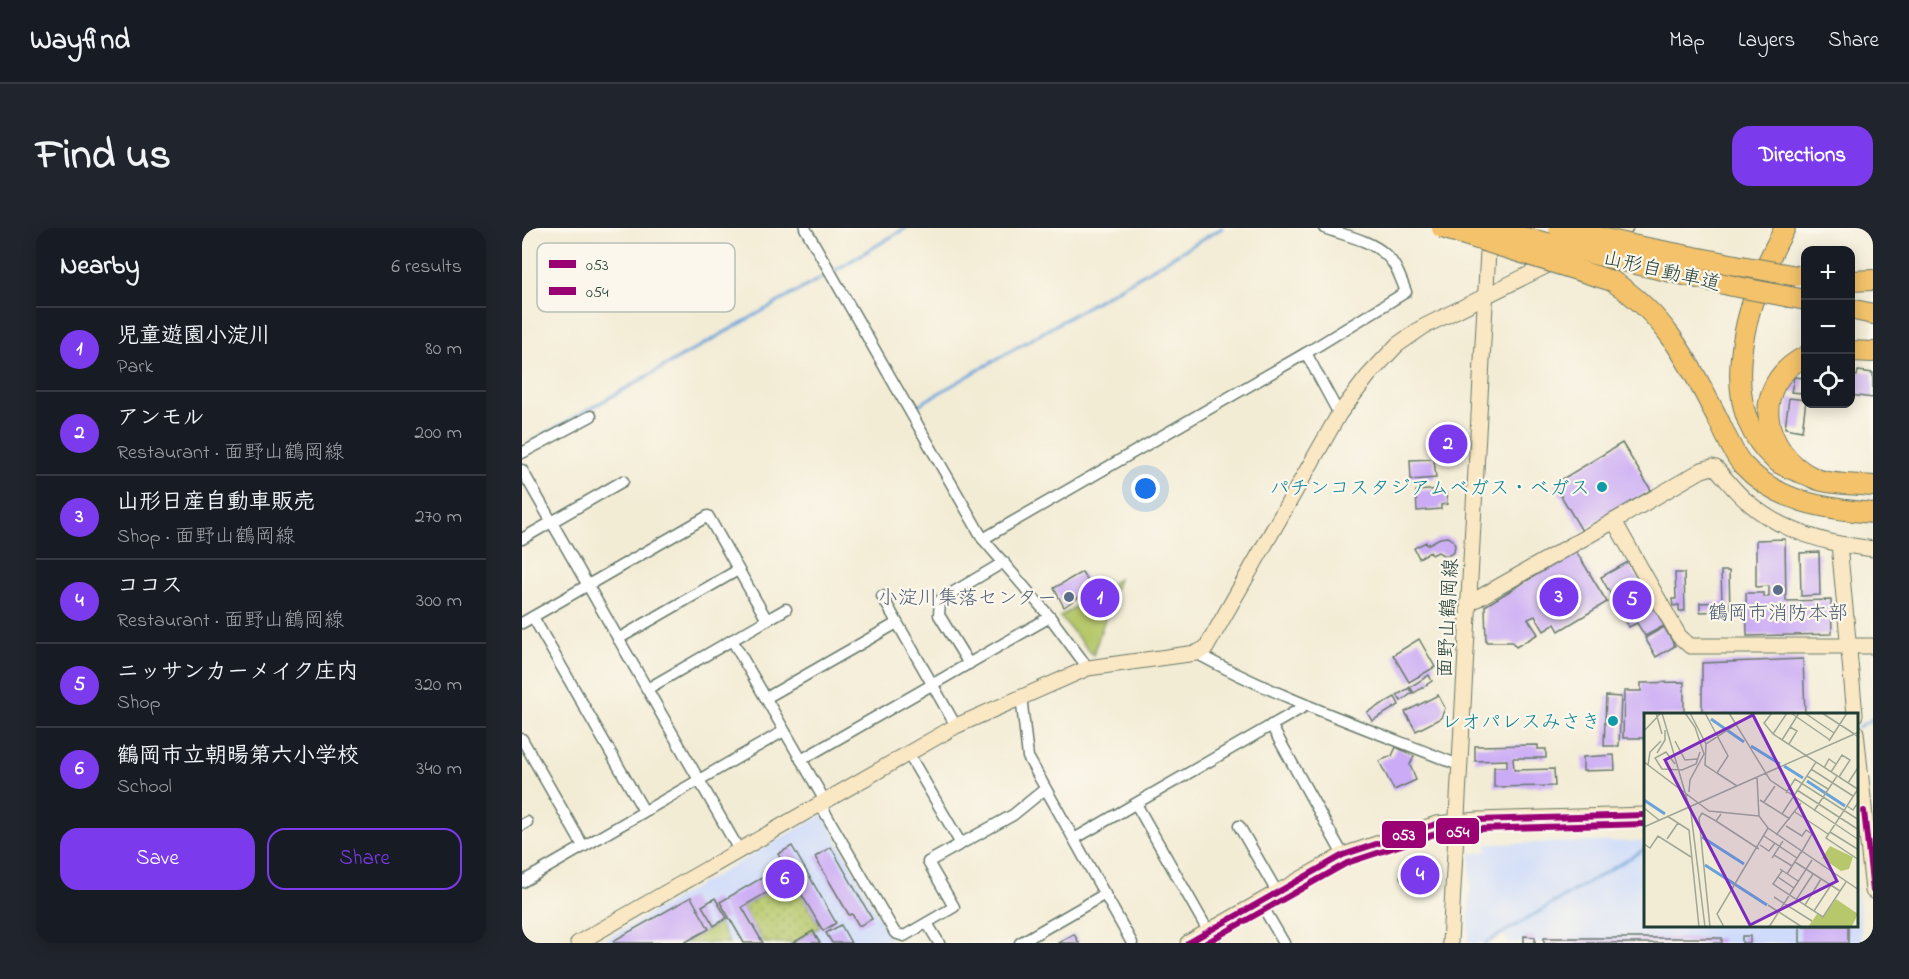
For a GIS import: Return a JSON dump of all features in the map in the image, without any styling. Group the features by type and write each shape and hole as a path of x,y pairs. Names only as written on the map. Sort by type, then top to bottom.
{"highway":[{"path":"1442,228 1612,281 1632,294 1663,324 1687,359 1742,464 1761,481 1782,494 1829,509 1873,513"},
{"name":"山形自動車道","path":"1484,228 1629,247"},
{"name":"山形自動車道","path":"1534,228 1629,247"},
{"path":"1558,228 1737,276 1799,288"},
{"path":"1773,228 1758,254 1742,307 1735,336 1731,370 1732,393 1740,421 1754,452 1782,494"},
{"path":"1785,228 1769,257 1751,306 1743,337 1739,368 1747,415 1758,440 1776,461 1824,481 1873,486"},
{"path":"1855,281 1873,280"},
{"path":"1855,298 1873,301"},
{"path":"1855,310 1873,314"},
{"path":"1855,351 1873,352"},
{"path":"1801,359 1790,366 1780,377 1768,401 1767,415 1771,432 1787,458 1812,477"}],"street":[{"path":"805,228 983,539 1050,617 1088,668"},
{"path":"983,539 1306,353 1406,292 1394,265 1385,254 1372,246 1324,228"},
{"name":"面野山鶴岡線","path":"1450,943 1490,228"},
{"path":"578,943 956,726 1088,668 1196,653 1210,644 1237,592 1339,414 1359,386 1397,345 1423,327 1486,296 1629,247"},
{"path":"1306,353 1339,414"},
{"path":"522,453 591,416"},
{"path":"1468,604 1702,470 1712,467 1716,468 1748,503 1790,529 1839,544 1873,549"},
{"path":"522,470 740,850"},
{"path":"522,539 623,481"},
{"path":"522,623 708,516 767,620"},
{"path":"1614,521 1679,636 1690,646 1700,648 1873,646"},
{"path":"1839,544 1855,713"},
{"path":"969,664 939,615 940,600 1004,562"},
{"path":"618,639 738,570"},
{"path":"882,596 956,726"},
{"path":"647,689 786,609"},
{"path":"533,617 644,811"},
{"path":"801,760 1050,617"},
{"path":"766,699 897,623"},
{"path":"732,640 801,760 895,933 904,936 954,907 928,862 1013,815 1046,789"},
{"path":"1196,653 1231,672 1307,705 1461,766"},
{"path":"1021,696 1028,757 1132,943"},
{"path":"1074,839 1307,705"},
{"path":"1271,726 1343,855"},
{"path":"522,882 784,730"},
{"path":"522,739 584,846"},
{"path":"1858,743 1873,891"},
{"path":"908,753 961,843"},
{"path":"1136,804 1212,937"},
{"path":"1188,943 1212,937 1260,902 1343,855 1436,824 1456,821 1644,815"},
{"path":"1239,826 1277,892"},
{"path":"1020,943 1104,894"},
{"path":"1260,902 1284,943"},
{"path":"927,923 939,943"}],"shaded area":[{"path":"823,814 893,943 599,943"},
{"path":"1644,841 1644,928 1858,928 1858,893 1862,943 1508,943 1503,935 1488,943 1468,943 1471,854 1487,851 1487,844"}],"green space":[{"path":"1118,579 1093,655 1060,617"},
{"path":"792,878 820,927 793,943 763,943 742,907"},
{"path":"719,924 729,943 684,943"}],"building":[{"path":"1858,371 1873,373 1873,398 1855,396 1855,376 1857,376"},
{"path":"1794,377 1801,378 1801,393 1791,392"},
{"path":"1789,398 1801,399 1801,408 1805,408 1802,431 1785,428"},
{"path":"1443,433 1460,446 1453,455 1436,442"},
{"name":"パチンコスタジアムベガス・ベガス","path":"1622,443 1651,490 1582,531 1554,484"},
{"path":"1434,459 1436,478 1411,480 1410,460"},
{"path":"1440,489 1441,494 1446,493 1447,504 1441,505 1441,509 1417,511 1416,491"},
{"path":"1447,537 1453,540 1454,552 1449,555 1438,552 1432,555 1430,552 1419,558 1414,548 1426,542 1427,545"},
{"name":"鶴岡市消防本部","path":"1785,539 1786,601 1831,600 1832,634 1747,636 1746,593 1764,593 1764,597 1769,597 1769,586 1756,587 1756,540"},
{"path":"1576,551 1607,602 1559,631 1555,624 1544,631 1535,616 1528,619 1538,634 1516,647 1512,642 1486,642 1485,606"},
{"path":"1819,552 1820,595 1801,596 1800,553"},
{"path":"1628,562 1664,626 1645,636 1637,623 1629,627 1601,577"},
{"path":"1721,571 1729,571 1730,611 1700,612 1700,603 1722,602"},
{"name":"小淀川集落センター","path":"1082,572 1092,588 1064,607 1054,588"},
{"path":"1675,573 1684,573 1685,611 1679,611 1679,605 1673,606 1672,599 1676,599"},
{"path":"1102,586 1113,588 1107,605 1097,601"},
{"path":"1664,627 1675,646 1656,657 1645,638"},
{"path":"1419,639 1435,667 1409,682 1393,655"},
{"path":"1803,659 1805,713 1702,713 1702,663"},
{"path":"1429,675 1432,681 1414,693 1410,687"},
{"path":"1684,682 1684,713 1644,713 1644,738 1623,738 1624,691 1641,691 1641,683"},
{"path":"1409,688 1412,693 1401,701 1397,695"},
{"path":"1438,695 1445,708 1441,718 1416,731 1405,712"},
{"name":"レオパレスみさき","path":"1606,696 1621,697 1619,746 1604,746"},
{"path":"1395,697 1399,705 1372,721 1367,712"},
{"path":"1538,745 1538,749 1546,749 1546,758 1513,758 1514,770 1554,769 1555,786 1494,787 1494,767 1507,767 1507,760 1475,761 1475,746"},
{"path":"1396,747 1414,756 1410,765 1416,780 1394,790 1379,761 1392,756"},
{"path":"1614,755 1615,770 1583,771 1583,757"},
{"path":"792,846 836,923 823,931 792,878 742,907 763,943 744,943 720,902 784,865 778,854"},
{"path":"831,847 872,919 859,926 852,914 849,915 815,857"},
{"path":"1429,858 1439,875 1431,880 1433,883 1417,893 1413,892 1408,885 1406,887 1400,877 1401,874"},
{"path":"691,897 709,929 684,943 614,943 613,941"},
{"path":"715,898 727,918 714,926 702,906"},
{"path":"841,925 851,943 832,943 826,933"},
{"path":"1800,928 1848,928 1848,943 1800,943"},
{"path":"813,931 820,943 793,943"},
{"path":"1074,934 1079,943 1058,943"},
{"path":"1524,936 1535,937 1535,943 1524,943"},
{"path":"1742,936 1750,936 1750,943 1742,943"},
{"path":"1544,938 1722,938 1722,943 1544,943"}],"waterway":[{"path":"834,271 906,228"},
{"path":"915,407 1222,228"},
{"path":"531,442 828,274"},
{"path":"1858,727 1873,719"},
{"path":"1486,943 1644,850"}],"transit line":[{"name":"053","path":"1864,811 1873,891"},
{"name":"053","path":"1188,943 1343,855 1436,824 1478,820 1644,815"},
{"name":"054","path":"1206,943 1347,863 1438,833 1479,829 1644,824"}],"place":[{"name":"アンモル","path":"1448,444"},
{"name":"パチンコスタジアムベガス・ベガス","path":"1602,487"},
{"name":"鶴岡市消防本部","path":"1778,590"},
{"name":"小淀川集落センター","path":"1069,597"},
{"name":"山形日産自動車販売","path":"1559,597"},
{"name":"児童遊園小淀川","path":"1100,598"},
{"name":"ニッサンカーメイク庄内","path":"1632,600"},
{"name":"レオパレスみさき","path":"1613,721"},
{"name":"ココス","path":"1420,875"},
{"name":"鶴岡市立朝暘第六小学校","path":"785,879"}]}
